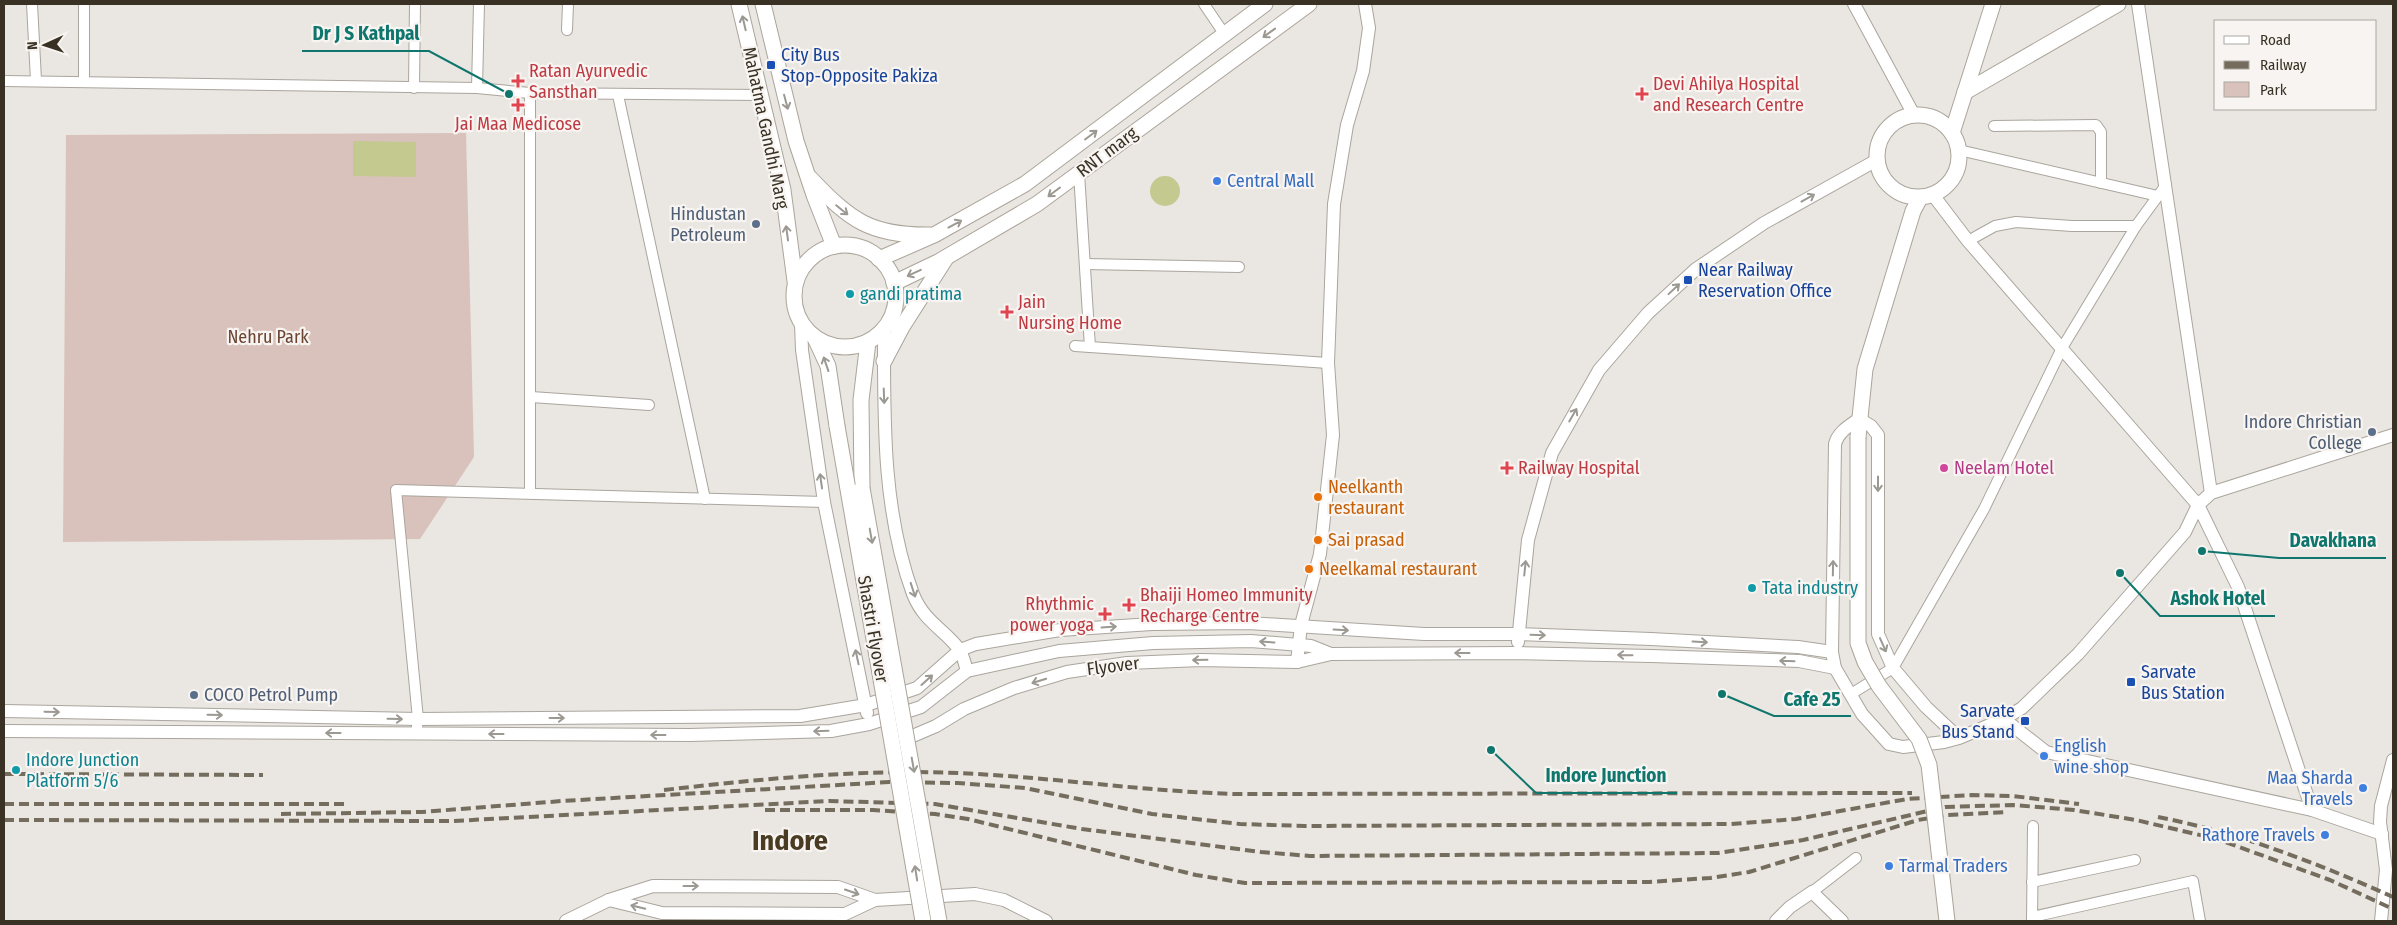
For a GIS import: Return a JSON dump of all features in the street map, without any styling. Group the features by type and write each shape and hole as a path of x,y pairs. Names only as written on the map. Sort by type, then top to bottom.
{"main road":[{"name":"Mahatma Gandhi Marg","path":"739,4 783,190 795,281"},
{"name":"Mahatma Gandhi Marg","path":"763,4 784,98 807,175 834,246"},
{"name":"RNT marg","path":"880,259 934,235 1025,184 1225,36 1265,4"},
{"name":"RNT marg","path":"894,283 947,257 1037,204 1308,4"},
{"path":"1952,133 1993,4"},
{"path":"1965,92 2118,4"},
{"path":"1914,115 1936,119 1952,133 1958,150 1958,164 1954,177 1945,188 1926,196 1910,197 1891,188 1879,170 1877,160 1878,147 1883,135 1891,125 1902,118 1914,115"},
{"path":"807,175 836,205 853,219 866,226 895,234 934,235"},
{"path":"1926,196 1913,211 1865,369 1858,437 1858,643 1865,662 1879,686 1919,739 1929,765 1947,921"},
{"path":"843,244 864,248 885,264 894,283 896,296 893,313 884,329 868,342 850,347 832,346 815,338 801,324 794,306 795,281 805,262 822,249 843,244"},
{"path":"884,361 902,327 947,257"},
{"name":"Shastri Flyover","path":"815,338 828,366 924,921"},
{"name":"Shastri Flyover","path":"868,342 861,400 862,488 908,738 939,921"}],"street":[{"path":"32,4 36,80"},
{"path":"84,4 84,81"},
{"path":"414,88 415,4"},
{"path":"477,88 479,4"},
{"path":"567,30 568,4"},
{"path":"1204,4 1225,36"},
{"path":"1291,662 1320,554 1332,445 1328,363 1334,204 1347,125 1363,71 1369,28 1365,4"},
{"path":"1854,4 1914,115"},
{"path":"2138,4 2211,493"},
{"path":"4,80 477,88 530,93 618,95 760,95"},
{"path":"530,93 530,493"},
{"path":"618,95 705,499"},
{"path":"1994,126 2096,126 2101,132 2101,182"},
{"path":"1958,150 2158,196"},
{"path":"1518,653 1518,634 1528,540 1552,453 1599,370 1648,313 1696,269 1764,223 1877,160"},
{"path":"1079,173 1090,347"},
{"path":"1851,694 1893,668 1984,509 2062,348 2136,226 2166,185"},
{"path":"1926,196 2062,348 2198,506 2238,587 2312,810"},
{"path":"1968,241 1995,226 2016,222 2072,226 2136,226"},
{"path":"1085,264 1239,267"},
{"path":"801,324 802,350 824,502 869,724"},
{"path":"884,329 888,490 898,537 914,595 918,603 933,625 960,650 967,671"},
{"path":"1075,346 1328,363"},
{"path":"531,397 649,405"},
{"path":"1959,738 1926,707 1893,668 1878,634 1878,435 1871,426 1859,419 1845,429 1837,438 1836,444 1832,652 1835,668 1862,714 1889,744 1903,746 1959,738 2004,719 2022,708 2078,654 2185,532 2198,506 2211,493 2393,435"},
{"path":"416,734 418,719 396,490 824,502"},
{"path":"4,711 418,719 800,716 866,705 917,688 960,650 1002,639 1060,630 1152,624 1248,622 1300,625 1330,630 1424,634 1518,634 1788,646 1832,652"},
{"path":"4,731 690,735 831,730 869,724 921,707 967,671 1059,651 1134,644 1250,641 1311,646 1331,654 1518,653 1799,661 1835,668"},
{"name":"Flyover","path":"908,738 936,726 964,709 1006,692 1067,672 1127,663 1201,660 1291,662 1331,654"},
{"path":"769,717 777,732"},
{"path":"2004,719 2046,752 2312,810 2382,834"},
{"path":"2381,921 2390,872 2382,834 2381,806 2393,760"},
{"path":"2033,826 2032,919 2193,882 2200,921"},
{"path":"1776,921 1790,907 1856,858"},
{"path":"2032,882 2135,860"},
{"path":"566,921 609,900 653,886 838,887 875,900"},
{"path":"1812,892 1842,921"},
{"path":"609,900 662,913 845,914 875,900 975,894 1004,900 1046,921"}],"green space":[{"name":"Nehru Park","path":"466,133 474,457 420,539 63,542 66,135"}],"shaded area":[{"path":"353,141 416,142 416,177 353,176"},
{"path":"1165,176 1176,180 1180,191 1176,202 1165,206 1154,202 1150,191 1154,180"}],"railway":[{"path":"664,790 811,776 921,772 992,775 1234,794 1912,793"},
{"path":"4,774 263,775"},
{"path":"281,814 422,812 562,801 889,782 958,783 1025,788 1152,814 1240,824 1305,826 1731,824 1796,819 1907,799 1972,795 2013,796 2079,804"},
{"path":"4,820 453,821 829,801 935,804 1082,829 1261,852 1310,856 1718,853 1803,840 1945,807 2013,805 2074,810 2136,820 2217,839 2330,880 2393,909"},
{"path":"4,804 345,804"},
{"path":"765,810 873,810 935,814 968,819 1196,875 1245,883 1649,882 1710,878 1749,872 1918,820 1948,815 2006,812"},
{"path":"2158,817 2219,831 2278,850 2336,872 2393,897"}],"place":[{"name":"City Bus Stop-Opposite Pakiza","path":"771,65"},
{"name":"Ratan Ayurvedic Sansthan","path":"518,81"},
{"name":"Dr J S Kathpal","path":"509,94"},
{"name":"Devi Ahilya Hospital and Research Centre","path":"1642,94"},
{"name":"Jai Maa Medicose","path":"518,105"},
{"name":"Central Mall","path":"1217,181"},
{"name":"Hindustan Petroleum","path":"756,224"},
{"name":"Near Railway Reservation Office","path":"1688,280"},
{"name":"gandi pratima","path":"850,294"},
{"name":"Jain Nursing Home","path":"1007,312"},
{"name":"Indore Christian College","path":"2372,432"},
{"name":"Railway Hospital","path":"1507,468"},
{"name":"Neelam Hotel","path":"1944,468"},
{"name":"Neelkanth restaurant","path":"1318,497"},
{"name":"Sai prasad","path":"1318,540"},
{"name":"Davakhana","path":"2202,551"},
{"name":"Neelkamal restaurant","path":"1309,569"},
{"name":"Ashok Hotel","path":"2120,573"},
{"name":"Tata industry","path":"1752,588"},
{"name":"Bhaiji Homeo Immunity Recharge Centre","path":"1129,605"},
{"name":"Rhythmic power yoga","path":"1105,614"},
{"name":"Sarvate Bus Station","path":"2131,682"},
{"name":"Cafe 25","path":"1722,694"},
{"name":"COCO Petrol Pump","path":"194,695"},
{"name":"Sarvate Bus Stand","path":"2025,721"},
{"name":"Indore Junction","path":"1491,750"},
{"name":"English wine shop","path":"2044,756"},
{"name":"Indore Junction Platform 5/6","path":"16,770"},
{"name":"Maa Sharda Travels","path":"2363,788"},
{"name":"Rathore Travels","path":"2325,835"},
{"name":"Tarmal Traders","path":"1889,866"}],"district":[{"name":"Indore","path":"790,840"}]}
